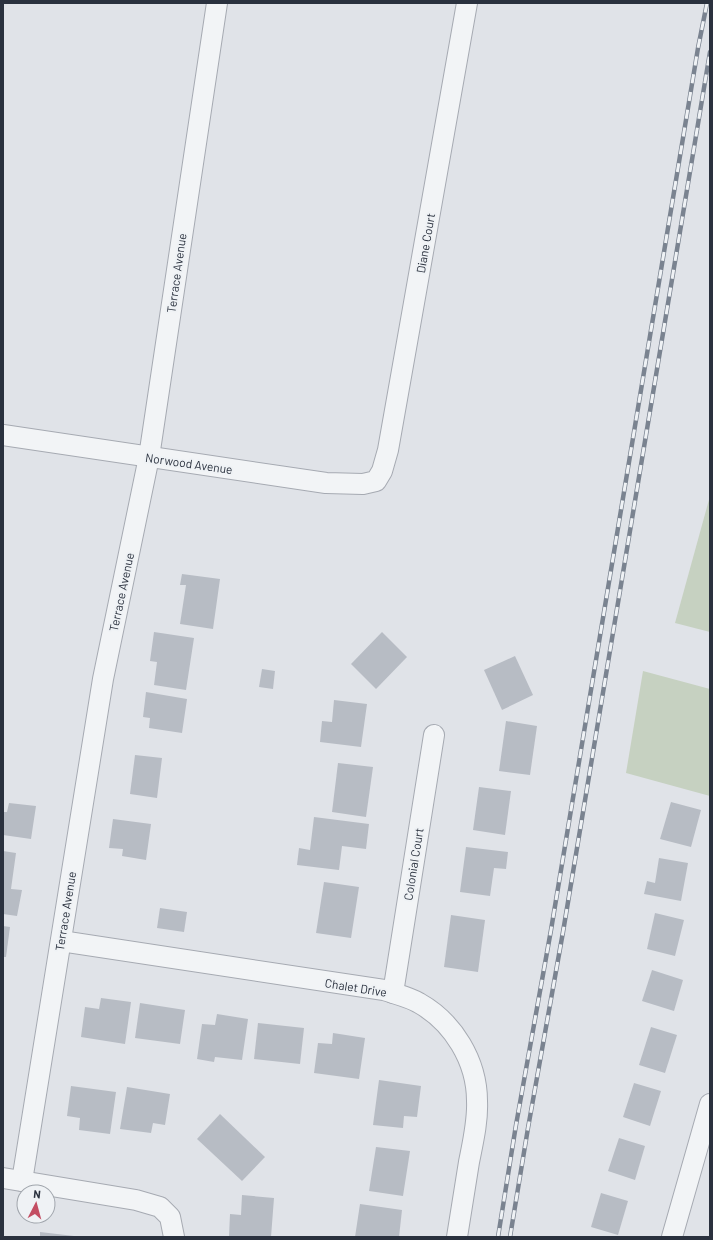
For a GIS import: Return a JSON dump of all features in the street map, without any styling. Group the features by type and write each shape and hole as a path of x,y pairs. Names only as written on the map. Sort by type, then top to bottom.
{"street":[{"name":"Terrace Avenue","path":"22,1181 103,679 149,457 217,3"},
{"name":"Diane Court","path":"376,481 382,471 388,450 467,3"},
{"name":"Norwood Avenue","path":"3,435 326,483 363,484 376,481"},
{"name":"Colonial Court","path":"393,993 434,735"},
{"name":"Chalet Drive","path":"61,940 384,990 418,1002 438,1016 454,1034 466,1054 474,1077 477,1101 475,1125 457,1237"},
{"path":"672,1237 710,1104"},
{"path":"3,1178 136,1200 160,1207 170,1217 174,1237"}],"green space":[{"path":"710,496 710,632 675,623"},
{"path":"643,671 710,689 710,796 626,773"}],"building":[{"path":"182,574 220,579 213,629 180,624 186,585 180,585"},
{"path":"154,632 194,638 186,690 154,685 157,662 150,661"},
{"path":"382,632 407,657 376,689 351,664"},
{"path":"515,656 533,695 502,710 484,670"},
{"path":"262,669 275,671 273,689 259,687"},
{"path":"146,692 187,699 182,733 149,728 150,718 143,717"},
{"path":"334,700 367,704 361,747 320,742 322,721 332,722"},
{"path":"506,721 537,726 530,775 499,771"},
{"path":"135,755 162,758 157,798 130,794"},
{"path":"338,763 373,767 366,817 332,812"},
{"path":"479,787 511,791 505,835 473,830"},
{"path":"671,802 701,810 691,847 660,839"},
{"path":"9,803 36,806 31,839 3,835 3,812 7,812"},
{"path":"314,817 369,824 366,849 342,846 339,870 297,865 299,848 310,850"},
{"path":"113,819 151,824 146,860 122,856 123,849 109,848"},
{"path":"466,847 508,852 506,869 494,868 490,896 460,892"},
{"path":"3,851 16,853 11,889 22,890 17,916 3,914"},
{"path":"659,858 688,863 681,901 644,894 647,881 655,883"},
{"path":"324,882 359,887 351,938 316,933"},
{"path":"160,908 187,912 184,932 157,928"},
{"path":"655,913 684,920 675,956 647,949"},
{"path":"451,915 485,920 478,972 444,967"},
{"path":"3,926 10,927 6,957 3,957"},
{"path":"652,970 683,980 674,1011 642,1001"},
{"path":"101,998 131,1002 125,1044 81,1037 85,1007 99,1009"},
{"path":"140,1003 185,1010 180,1044 135,1038"},
{"path":"217,1014 248,1019 242,1060 215,1057 214,1062 197,1059 202,1024 215,1025"},
{"path":"258,1023 304,1028 300,1064 254,1059"},
{"path":"651,1027 677,1035 665,1073 639,1065"},
{"path":"333,1033 365,1038 359,1079 314,1073 318,1043 332,1044"},
{"path":"379,1080 421,1086 417,1117 404,1116 403,1128 373,1125"},
{"path":"634,1083 661,1091 650,1126 623,1117"},
{"path":"71,1086 116,1092 110,1134 79,1130 80,1118 67,1116"},
{"path":"127,1087 170,1094 165,1125 153,1123 151,1133 120,1129"},
{"path":"220,1114 265,1157 242,1181 197,1139"},
{"path":"619,1138 645,1146 635,1180 608,1171"},
{"path":"376,1147 410,1151 403,1196 369,1191"},
{"path":"601,1193 628,1201 618,1235 591,1227"},
{"path":"242,1195 274,1198 271,1237 229,1237 230,1214 241,1215"},
{"path":"360,1204 402,1210 399,1237 355,1237"},
{"path":"40,1232 74,1236 74,1237 40,1237"}],"railway":[{"path":"498,1237 516,1125 551,930 698,48 707,3"},
{"path":"510,1237 563,932 710,52"}]}
